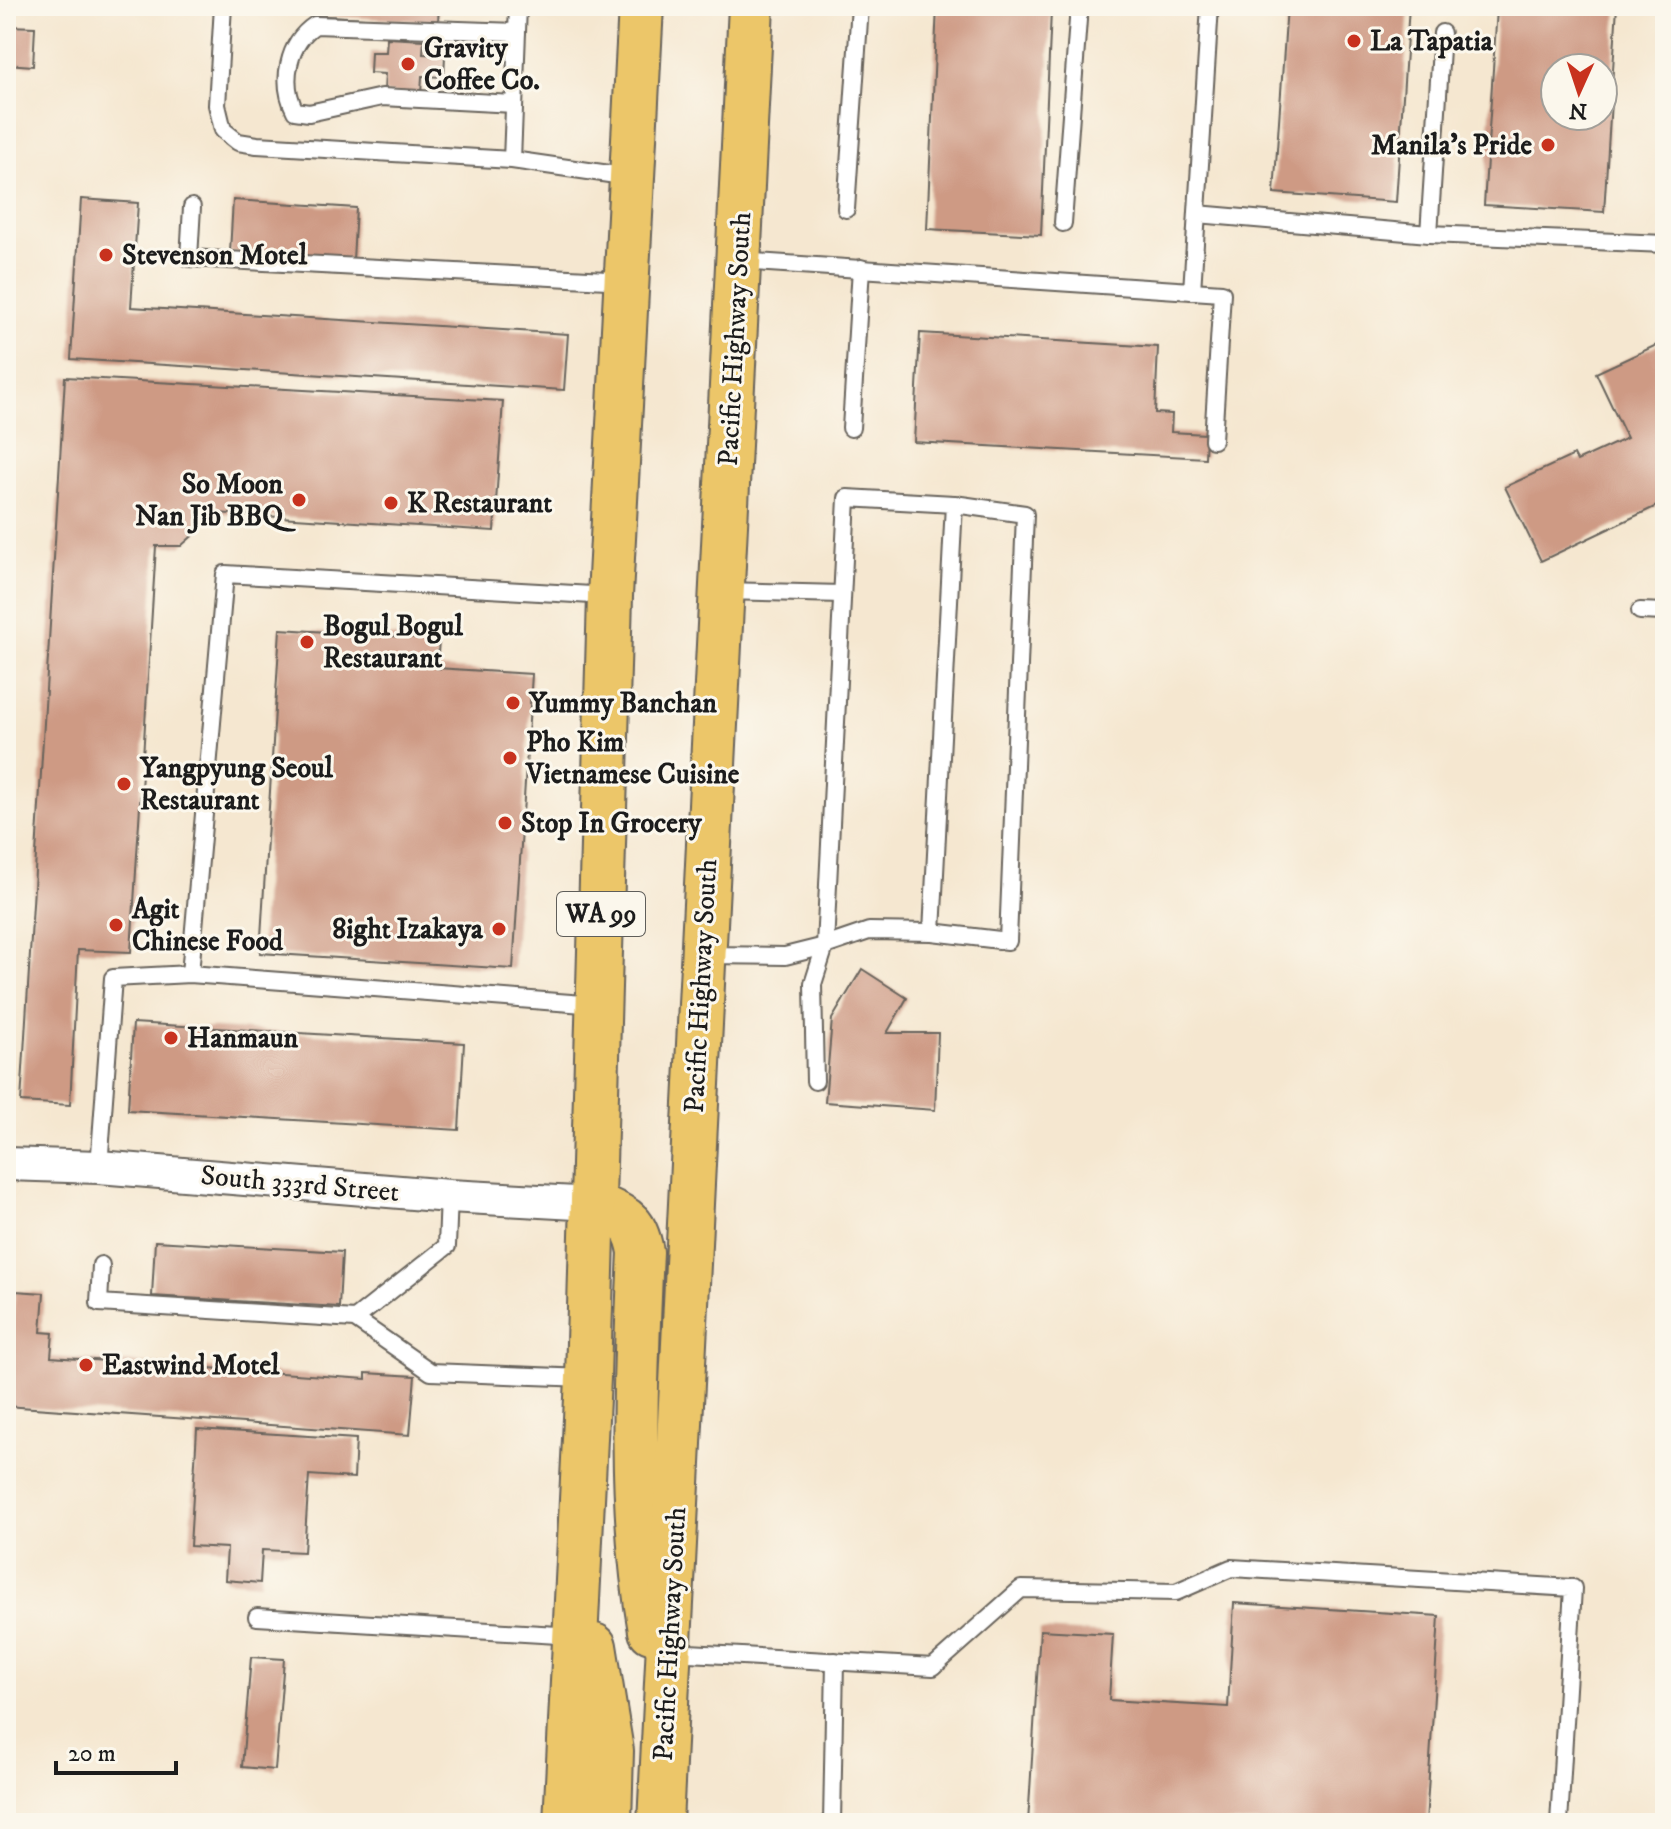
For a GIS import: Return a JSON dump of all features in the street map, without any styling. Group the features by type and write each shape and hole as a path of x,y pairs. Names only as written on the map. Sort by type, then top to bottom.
{"main road":[{"name":"WA 99","path":"566,1823 588,1378 610,596 641,6"},
{"name":"Pacific Highway South","path":"660,1823 751,6"},
{"path":"594,1204 626,1220 638,1233 641,1252 636,1455 643,1585 666,1716"},
{"path":"580,1561 611,1751 609,1823"}],"street":[{"name":"South 333rd Street","path":"6,1164 99,1167 449,1196 594,1204"}],"lane":[{"path":"223,6 217,105 223,130 238,142 512,160 632,177"},
{"path":"512,160 518,6"},
{"path":"846,209 860,6"},
{"path":"1063,223 1079,6"},
{"path":"1192,291 1210,6"},
{"path":"514,104 382,97 309,113 295,111 289,99 289,55 301,34 315,25 517,32"},
{"path":"1429,234 1442,33"},
{"path":"192,207 189,258 627,281"},
{"path":"1197,214 1429,234 1665,244"},
{"path":"739,261 1222,293 1213,440"},
{"path":"851,428 861,268"},
{"path":"702,955 785,956 825,946 869,931 932,932 1008,941 1025,514 954,504 847,498 825,946 813,984 815,1081"},
{"path":"932,932 954,504"},
{"path":"190,974 225,574 610,596"},
{"path":"722,590 842,594"},
{"path":"1640,611 1665,612"},
{"path":"99,1167 113,978 190,974 599,1006"},
{"path":"355,1319 447,1246 449,1196"},
{"path":"101,1265 99,1303 355,1319 431,1372 588,1378"},
{"path":"670,1652 933,1667 1021,1589 1176,1592 1231,1568 1573,1588 1559,1823"},
{"path":"257,1617 576,1636"},
{"path":"832,1823 835,1661"}],"building":[{"path":"274,6 439,6 438,22 274,13"},
{"path":"937,6 1051,11 1041,235 927,229"},
{"path":"1287,6 1409,6 1396,202 1274,193"},
{"path":"1486,6 1617,6 1614,52 1539,52 1539,132 1609,132 1604,212 1484,205 1497,9"},
{"path":"6,26 35,27 33,66 6,64"},
{"name":"Gravity Coffee Co.","path":"387,38 424,40 423,54 445,55 444,77 422,76 421,95 384,93 385,74 370,73 371,52 386,52"},
{"name":"Stevenson Motel","path":"81,199 138,203 131,307 568,334 564,390 71,359"},
{"path":"233,200 356,208 353,260 230,252"},
{"path":"920,333 1158,347 1155,413 1172,414 1171,432 1206,434 1205,458 914,442"},
{"path":"1665,341 1665,502 1541,561 1505,487 1574,455 1577,461 1627,438 1596,373"},
{"path":"65,377 503,401 494,531 201,512 199,530 181,546 156,546 131,952 78,950 70,1105 21,1102"},
{"path":"280,629 439,639 437,668 532,674 513,969 260,953"},
{"path":"862,969 907,998 887,1033 938,1033 935,1110 825,1102 832,1019"},
{"path":"133,1023 464,1043 459,1130 128,1110"},
{"path":"155,1241 342,1252 339,1307 152,1296"},
{"name":"Eastwind Motel","path":"15,1291 44,1293 41,1332 53,1333 51,1357 366,1379 366,1373 415,1376 410,1435 6,1406 6,1328 12,1329"},
{"path":"197,1429 356,1439 354,1478 309,1475 304,1552 262,1550 260,1583 225,1580 227,1548 190,1546"},
{"path":"1234,1603 1439,1616 1426,1823 1028,1823 1040,1630 1113,1634 1109,1700 1228,1707"},
{"path":"251,1657 284,1659 275,1770 242,1767"}],"place":[{"name":"La Tapatia","path":"1354,41"},
{"name":"Gravity Coffee Co.","path":"408,64"},
{"name":"Manila's Pride","path":"1548,145"},
{"name":"Stevenson Motel","path":"106,255"},
{"name":"So Moon Nan Jib BBQ","path":"299,500"},
{"name":"K Restaurant","path":"391,503"},
{"name":"Bogul Bogul Restaurant","path":"307,642"},
{"name":"Yummy Banchan","path":"513,703"},
{"name":"Pho Kim Vietnamese Cuisine","path":"510,758"},
{"name":"Yangpyung Seoul Restaurant","path":"124,784"},
{"name":"Stop In Grocery","path":"505,823"},
{"name":"Agit Chinese Food","path":"116,925"},
{"name":"8ight Izakaya","path":"499,929"},
{"name":"Hanmaun","path":"171,1038"},
{"name":"Eastwind Motel","path":"86,1365"}]}
